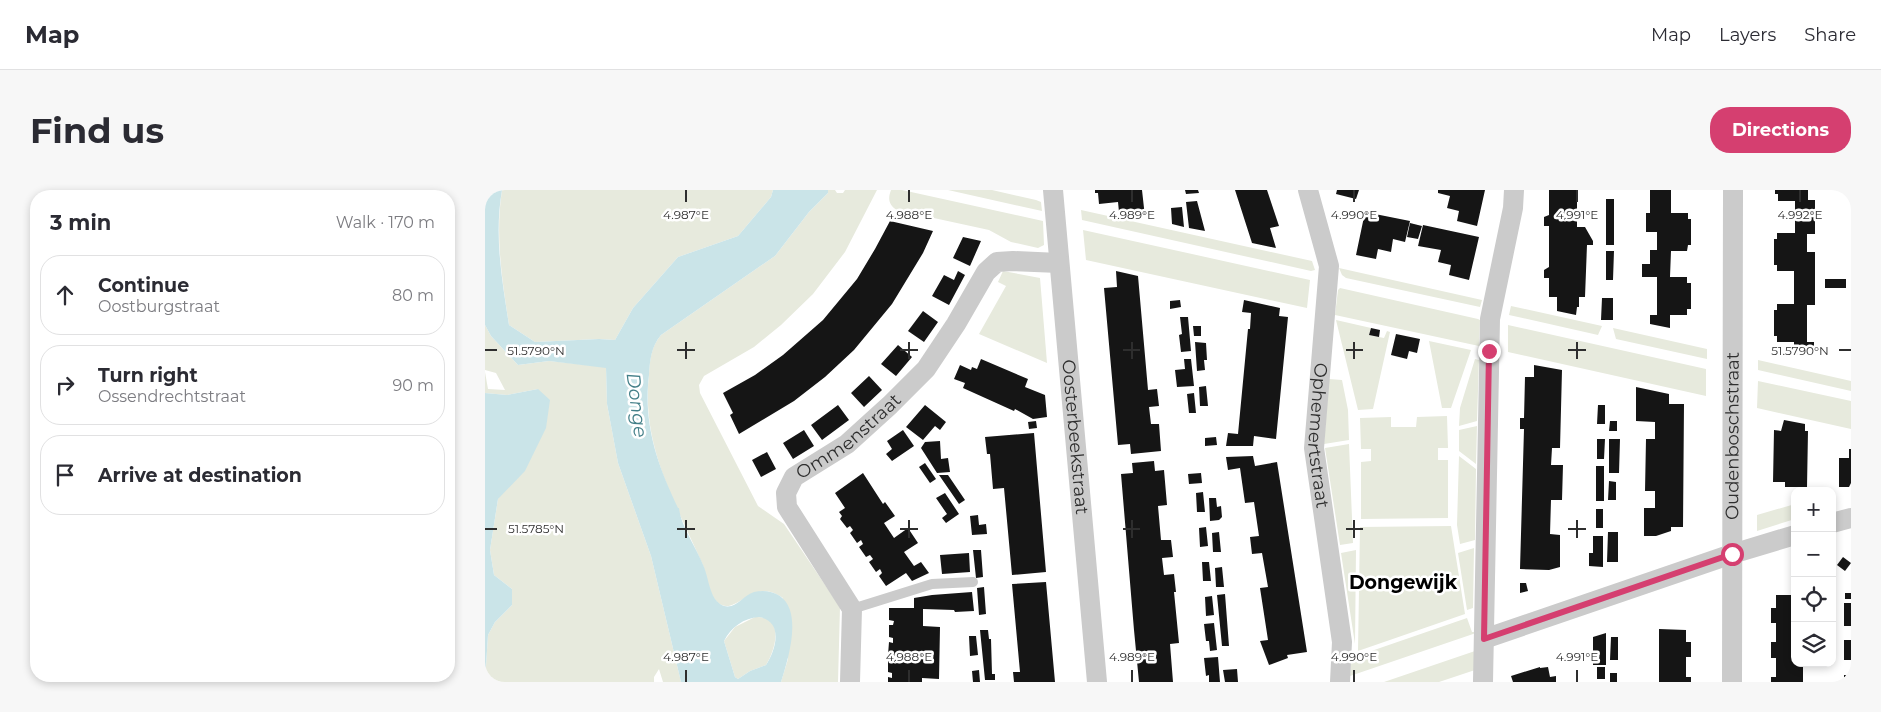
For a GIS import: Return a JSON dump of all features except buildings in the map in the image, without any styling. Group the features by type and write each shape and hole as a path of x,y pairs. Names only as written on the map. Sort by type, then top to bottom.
{"street":[{"name":"Oosterbeekstraat","path":"1053,190 1097,682"},
{"name":"Ophemertstraat","path":"1308,190 1329,266 1314,448 1342,642 1340,682"},
{"path":"1483,682 1490,318 1513,208 1514,190"},
{"name":"Oudenboschstraat","path":"1732,682 1733,190"},
{"name":"Ommenstraat","path":"852,609 787,506 786,493 794,477 847,444 926,369 956,324 986,272 997,262 1059,263"},
{"path":"1836,522 1851,518"},
{"path":"1484,639 1732,554 1791,536"},
{"path":"850,682 852,609"}],"lane":[{"path":"852,609 932,584 973,582"}],"shaded area":[{"path":"502,190 773,190 771,197 738,236 678,257 633,308 615,340 535,342 509,325 499,241"},
{"path":"828,190 843,193 845,190 877,190 845,252 813,294 781,325 754,347 704,376 699,385 700,393 758,506 784,524 840,607 838,682 781,682 788,659 783,598 772,592 762,591 731,605 724,606 714,598 702,563 662,472 655,448 650,425 648,400 650,363 653,349 661,335 775,256 809,212 828,193"},
{"path":"891,190 902,190 1043,221 1044,245 1038,248 1011,242 989,230 897,210 889,201"},
{"path":"948,190 992,190 1041,202 1042,211"},
{"path":"1081,210 1312,261 1315,270 1311,271 1082,220"},
{"path":"1083,230 1310,280 1307,308 1086,260"},
{"path":"1339,268 1482,300 1480,307 1346,278 1342,275"},
{"path":"1003,271 1040,278 1047,363 979,334 1006,286 998,282"},
{"path":"1340,288 1478,319 1480,320 1479,346 1335,315 1338,290"},
{"path":"1511,306 1602,326 1598,335 1509,315"},
{"path":"1336,320 1371,328 1369,335 1384,338 1387,331 1390,332 1373,409 1358,410"},
{"path":"485,325 491,336 518,365 549,361 606,367 607,404 618,463 651,556 681,682 663,682 659,669 654,677 654,682 485,682 488,635 495,622 512,605 512,589 494,575 490,550 498,499 538,389 507,395 485,393 485,372 488,389 505,390 496,373 485,370"},
{"path":"1508,325 1706,369 1706,396 1508,352"},
{"path":"1613,328 1707,349 1707,359 1616,339"},
{"path":"1429,341 1471,350 1451,408 1442,408"},
{"path":"1475,359 1479,360 1477,421 1459,426 1460,408"},
{"path":"1758,360 1851,381 1851,391 1758,370"},
{"path":"1329,379 1342,380 1348,410 1349,440 1324,444"},
{"path":"1758,381 1851,401 1851,429 1757,408"},
{"path":"1447,416 1448,448 1438,448 1438,460 1448,460 1448,518 1361,519 1361,462 1371,461 1371,449 1361,449 1360,418 1391,417 1391,427 1416,427 1417,417"},
{"path":"1477,426 1476,464 1459,451 1459,430"},
{"path":"1349,444 1353,543 1340,545 1325,448"},
{"path":"1459,456 1476,469 1475,540 1460,544 1457,525"},
{"path":"1791,505 1791,520 1757,531 1757,515"},
{"path":"1451,526 1465,614 1358,651 1360,527"},
{"path":"1474,548 1473,608 1467,610 1458,553"},
{"path":"1356,550 1355,644 1341,553"},
{"path":"755,617 771,621 775,634 773,650 766,665 750,671 738,679 735,677 724,641 735,627"},
{"path":"1467,618 1472,632 1476,633 1350,676 1351,658"},
{"path":"1475,651 1475,670 1439,682 1384,682"}],"water":[{"name":"Donge","path":"485,190 502,190 499,241 509,325 535,342 615,340 633,308 678,257 738,236 771,197 773,190 828,190 828,193 809,212 775,256 661,335 653,349 650,364 648,410 653,443 664,476 679,508 686,530 704,567 711,592 715,599 724,606 733,606 754,592 764,591 777,594 787,603 791,613 792,637 781,682 681,682 651,556 618,463 607,404 606,368 549,361 518,365 491,336 485,325","holes":["759,617 772,624 776,637 770,659 766,665 750,671 738,679 735,677 724,641 730,631 743,621"]},
{"path":"538,389 550,400 546,428 525,471 498,499 490,550 494,575 512,589 512,605 495,622 488,635 485,682 485,393 507,395"}],"district":[{"name":"Dongewijk","path":"1403,582"}],"route":[{"path":"1489,351 1484,639 1732,554"}]}
